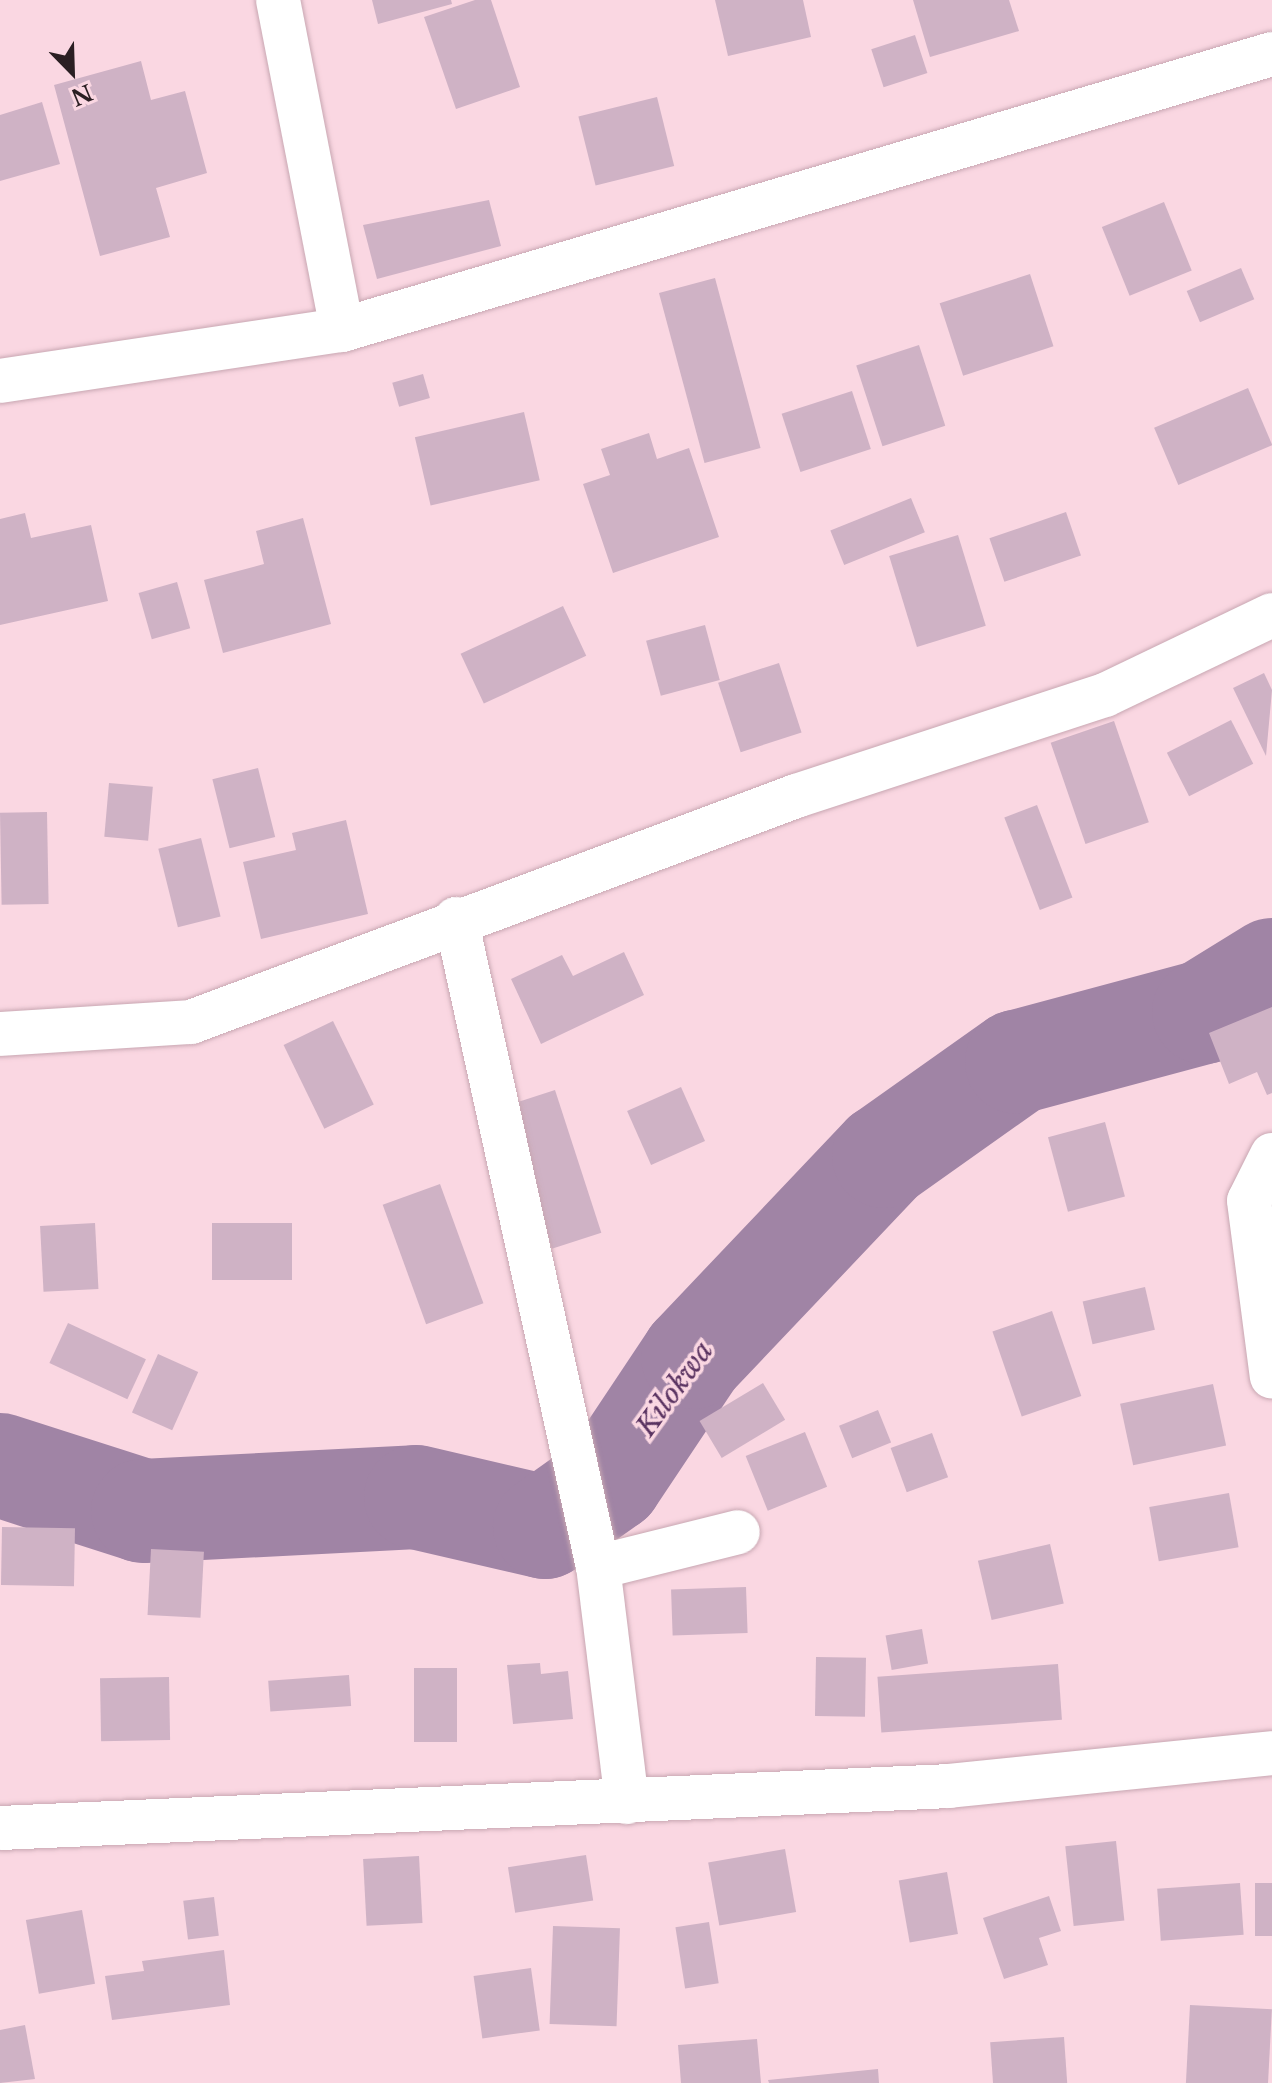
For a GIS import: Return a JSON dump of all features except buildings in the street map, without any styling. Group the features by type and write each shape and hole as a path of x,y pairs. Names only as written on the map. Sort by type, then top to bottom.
{"street":[{"path":"278,0 342,330"},
{"path":"0,381 342,330 1272,54"},
{"path":"0,1034 191,1022 456,919 796,796 1105,695 1272,615"},
{"path":"456,919 595,1553 627,1802"},
{"path":"1272,1155 1249,1201 1272,1377"},
{"path":"595,1553 738,1532"},
{"path":"0,1828 949,1786 1272,1753"}],"waterway":[{"name":"Kilokwa","path":"0,1465 143,1511 416,1497 545,1527 611,1480 693,1357 884,1156 1017,1062 1204,1012 1272,970"}]}
